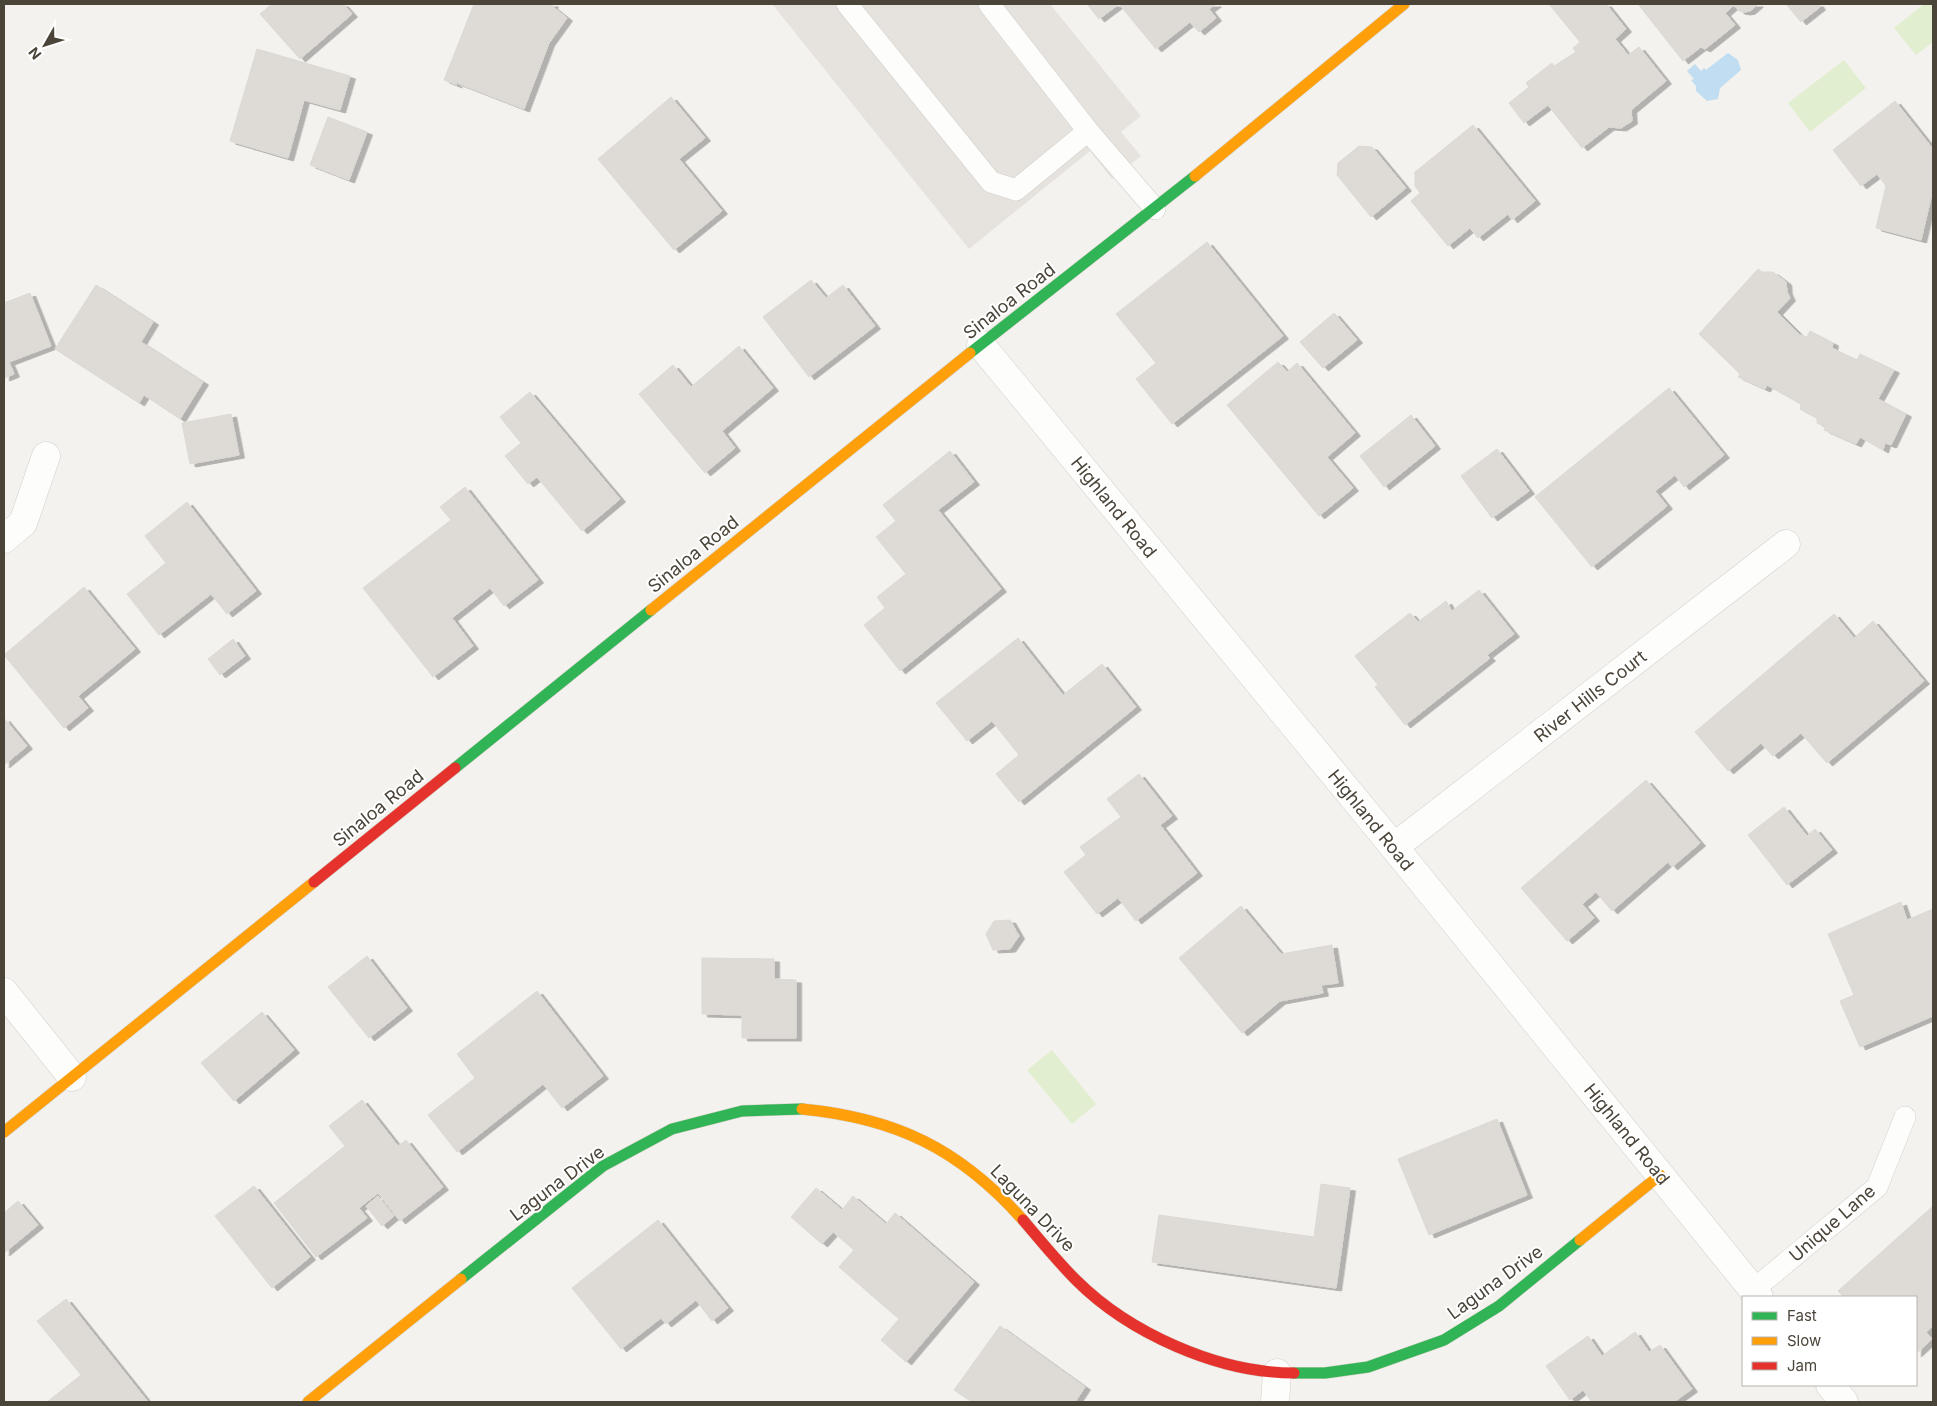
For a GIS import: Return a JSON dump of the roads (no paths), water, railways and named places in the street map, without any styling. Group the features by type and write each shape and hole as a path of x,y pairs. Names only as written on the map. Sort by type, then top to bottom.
{"street":[{"name":"Sinaloa Road","path":"4,1132 981,345 1155,209 1404,4"},
{"name":"Highland Road","path":"981,345 1394,847 1756,1294"},
{"path":"4,539 23,523 46,456"},
{"name":"River Hills Court","path":"1394,847 1786,544"},
{"path":"4,992 72,1077"},
{"name":"Laguna Drive","path":"308,1402 603,1166 672,1129 742,1111 788,1108 833,1112 880,1123 924,1140 963,1164 997,1191 1076,1280 1124,1320 1197,1356 1277,1373 1324,1373 1368,1367 1444,1340 1499,1306 1660,1175"},
{"path":"1275,1402 1277,1373"},
{"path":"1831,1386 1844,1402"}],"lane":[{"path":"847,4 991,182 1016,190 1088,131"},
{"path":"989,4 1088,131 1155,209"},
{"name":"Unique Lane","path":"1756,1294 1877,1187 1905,1117"}],"water":[{"path":"1728,53 1738,60 1741,70 1720,88 1718,99 1707,101 1696,91 1696,86 1691,80 1694,79 1687,71 1695,64 1701,71 1704,68 1706,70"}]}
